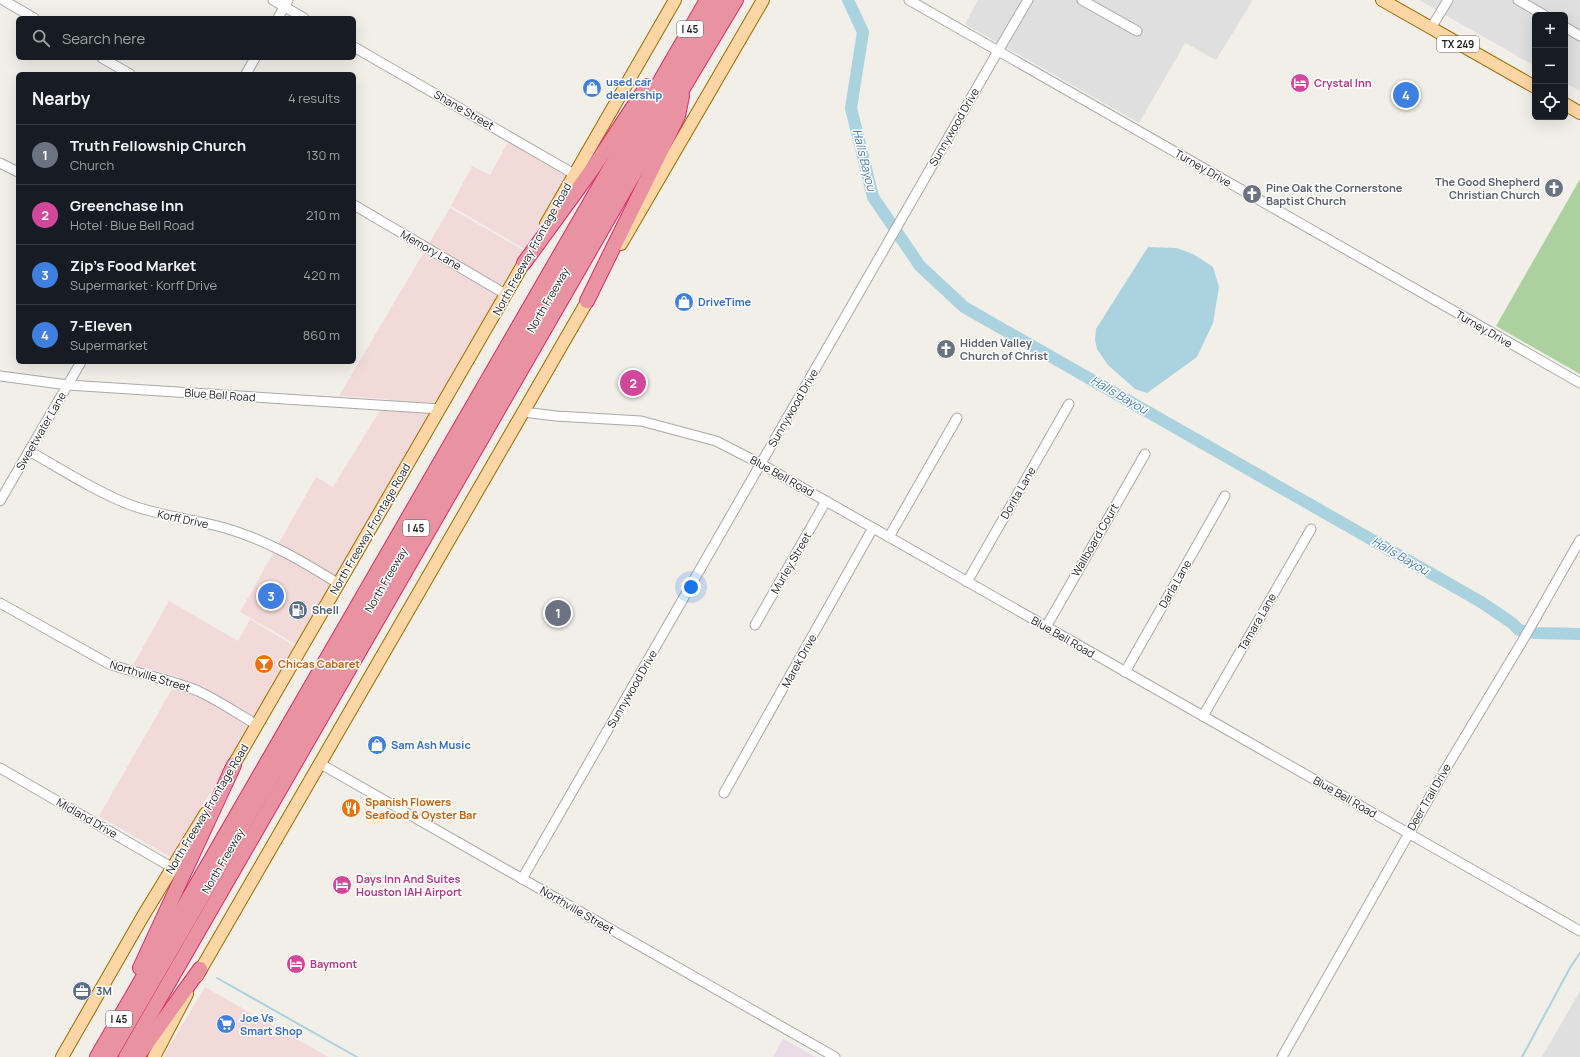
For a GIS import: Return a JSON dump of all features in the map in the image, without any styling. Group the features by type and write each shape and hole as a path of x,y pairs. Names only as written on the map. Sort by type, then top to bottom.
{"highway":[{"name":"North Freeway","path":"97,1057 707,0"},
{"name":"North Freeway","path":"109,1057 722,0"},
{"name":"North Freeway","path":"126,1057 685,85 736,0"},
{"path":"524,263 591,171 653,78 673,58"},
{"path":"587,301 678,116 685,85"},
{"path":"138,986 140,966 234,765"},
{"path":"137,1057 200,969"}],"main road":[{"name":"North Freeway Frontage Road","path":"62,1057 143,916 234,765 339,584 675,0"},
{"path":"154,1057 168,1034 200,969 587,301 653,192 763,0"},
{"name":"TX 249","path":"1382,0 1532,85"},
{"path":"1568,106 1580,113"}],"street":[{"path":"3,0 31,16"},
{"path":"273,0 286,3 302,16"},
{"name":"Turney Drive","path":"909,0 1580,383"},
{"name":"Sunnywood Drive","path":"522,879 1028,0"},
{"path":"1082,0 1137,31"},
{"path":"1431,28 1448,0"},
{"path":"1518,0 1539,12"},
{"path":"279,16 286,3"},
{"path":"1568,29 1580,36"},
{"name":"Shane Street","path":"356,48 574,174"},
{"path":"106,60 126,72"},
{"path":"247,72 254,60"},
{"path":"0,163 16,171"},
{"name":"Memory Lane","path":"356,206 507,294"},
{"name":"Sweetwater Lane","path":"0,501 79,364"},
{"name":"Blue Bell Road","path":"0,376 68,385 440,409"},
{"name":"Dorita Lane","path":"967,582 1069,404"},
{"name":"Blue Bell Road","path":"523,412 556,416 641,421 716,441 761,464 874,528 1580,931"},
{"path":"889,537 957,418"},
{"name":"Korff Drive","path":"29,451 96,489 128,504 159,514 224,528 256,538 292,556 339,584"},
{"name":"Wallboard Court","path":"1046,627 1145,454"},
{"name":"Darla Lane","path":"1125,672 1225,496"},
{"name":"Murley Street","path":"755,624 826,501"},
{"name":"Marek Drive","path":"724,793 874,528"},
{"name":"Tamara Lane","path":"1203,716 1311,529"},
{"name":"Deer Trail Drive","path":"1282,1057 1445,770 1523,640 1580,540"},
{"name":"Northville Street","path":"0,604 109,664 177,683 199,691 257,725"},
{"name":"Northville Street","path":"320,762 835,1057"},
{"name":"Midland Drive","path":"0,768 173,868"}],"shaded area":[{"path":"978,0 1253,0 1216,60 1185,43 1139,123 965,24"},
{"path":"1419,0 1580,0 1580,91 1568,85 1568,12 1532,12 1532,64"},
{"path":"508,142 568,176 526,250 451,206 472,166 490,175"},
{"path":"450,208 525,251 297,645 240,612 316,477 333,487 387,399 339,396"},
{"path":"169,601 238,641 250,619 296,647 172,858 99,816 179,677 133,665"},
{"path":"205,987 325,1055 328,1057 163,1057"},
{"path":"1580,991 1580,1057 1542,1057"},
{"path":"783,1039 816,1057 773,1057"}],"green space":[{"path":"1580,179 1580,374 1496,326"}],"water":[{"path":"1148,247 1177,248 1193,254 1213,267 1219,287 1213,323 1197,357 1147,393 1135,389 1108,365 1097,349 1095,340 1096,329"}],"waterway":[{"name":"Halls Bayou","path":"848,0 863,32 851,108 873,197 920,266 964,307 1481,602 1512,623 1519,630 1536,633 1580,634"},
{"path":"1522,1057 1571,966 1580,953"},
{"path":"217,978 357,1057"}],"place":[{"name":"Crystal Inn","path":"1300,83"},
{"name":"used car dealership","path":"592,88"},
{"name":"7-Eleven","path":"1406,95"},
{"name":"The Good Shepherd Christian Church","path":"1554,188"},
{"name":"Pine Oak the Cornerstone Baptist Church","path":"1252,194"},
{"name":"DriveTime","path":"684,302"},
{"name":"Hidden Valley Church of Christ","path":"946,349"},
{"name":"Greenchase Inn","path":"633,383"},
{"name":"Zip's Food Market","path":"271,596"},
{"name":"Shell","path":"298,610"},
{"name":"Truth Fellowship Church","path":"558,613"},
{"name":"Chicas Cabaret","path":"264,664"},
{"name":"Sam Ash Music","path":"377,745"},
{"name":"Spanish Flowers Seafood & Oyster Bar","path":"351,808"},
{"name":"Days Inn And Suites Houston IAH Airport","path":"342,885"},
{"name":"Baymont","path":"296,964"},
{"name":"3M","path":"82,991"},
{"name":"Joe Vs Smart Shop","path":"226,1024"}]}
